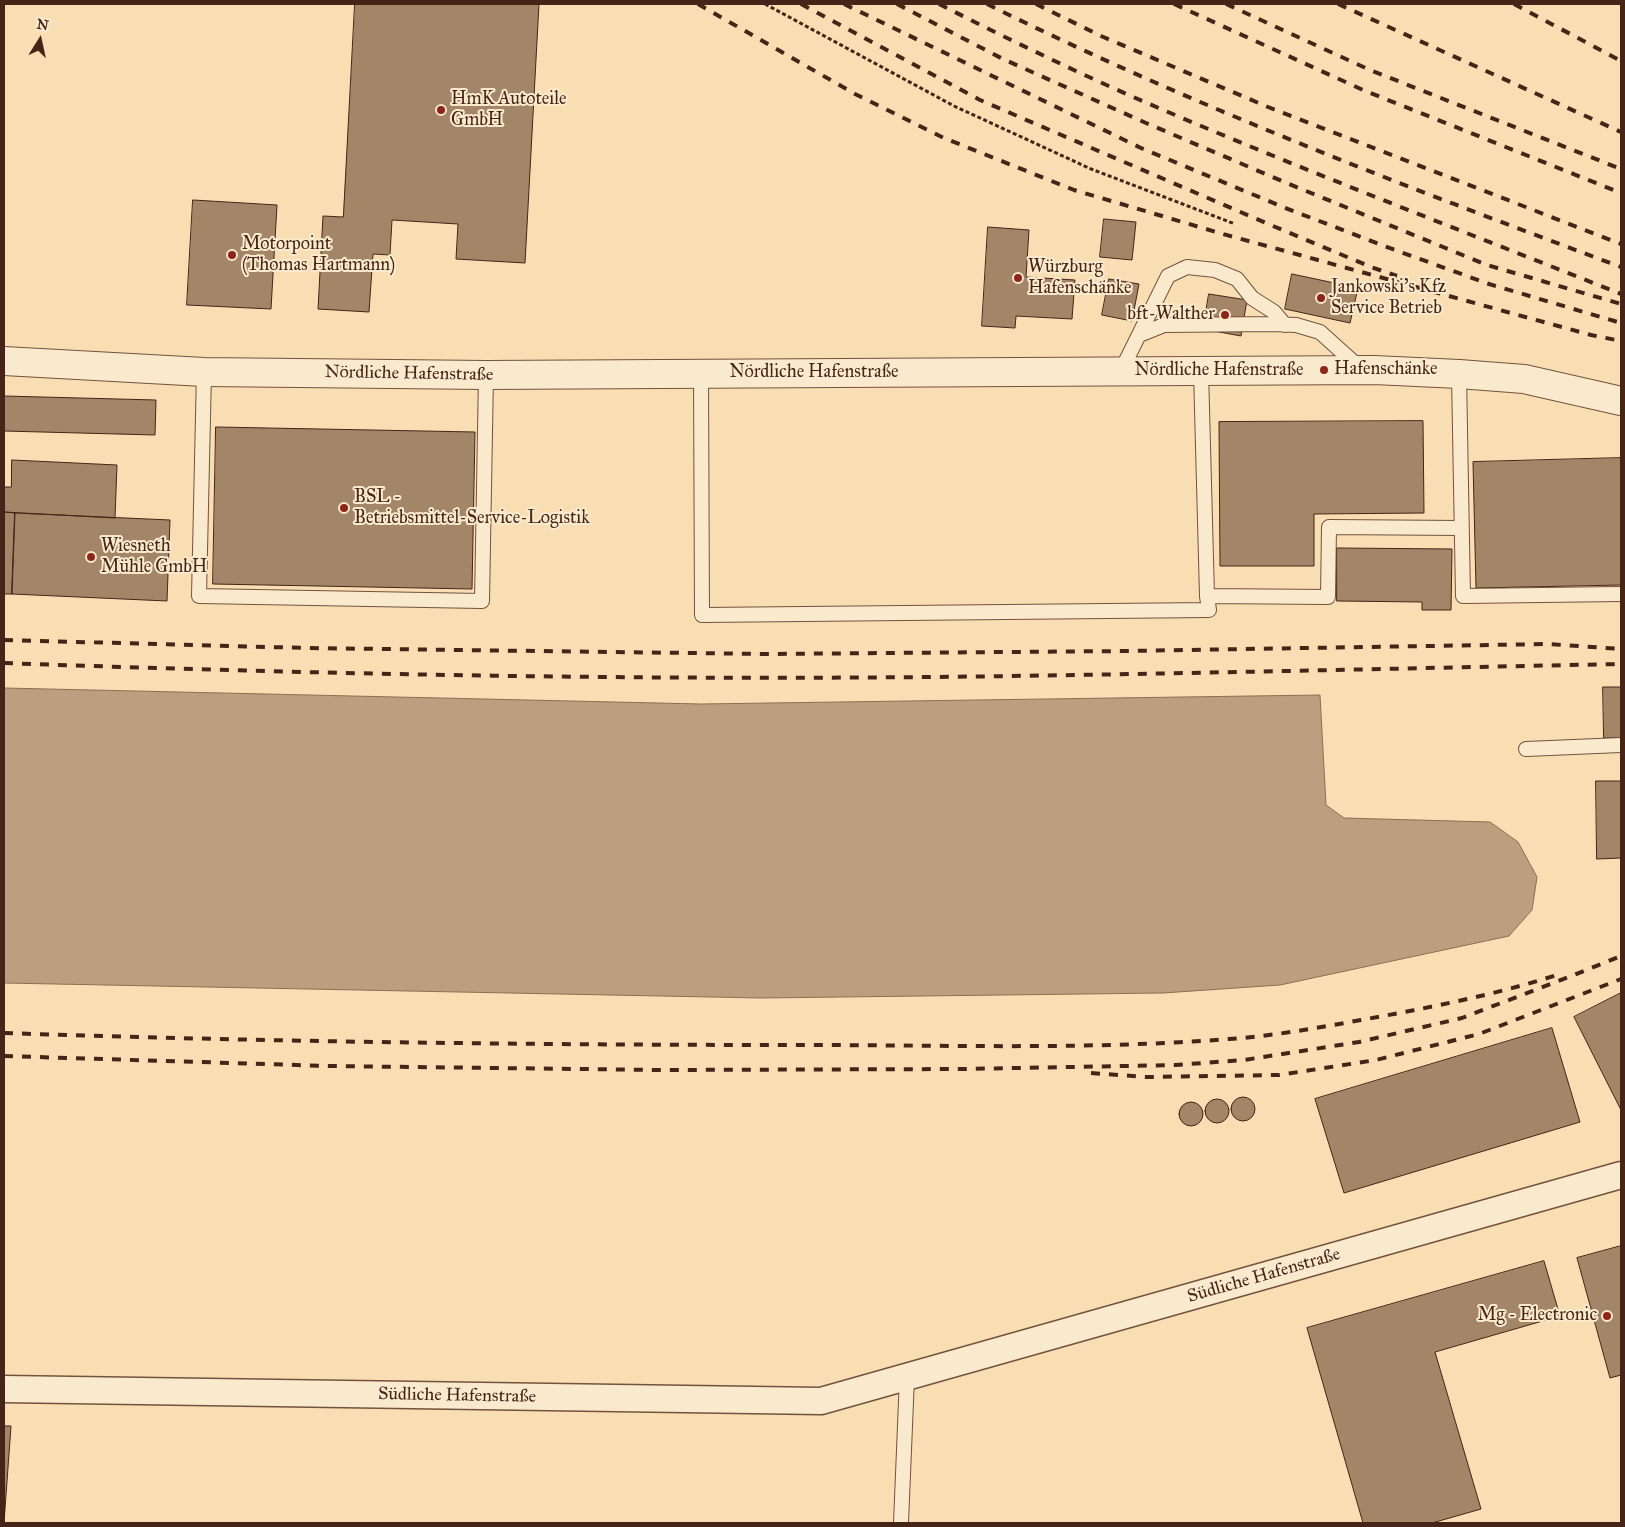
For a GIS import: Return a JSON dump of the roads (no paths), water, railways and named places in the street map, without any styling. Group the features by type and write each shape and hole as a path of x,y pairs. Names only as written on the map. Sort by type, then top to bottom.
{"street":[{"name":"Nördliche Hafenstraße","path":"4,361 204,372 486,375 1363,370 1524,379 1621,401"},
{"name":"Südliche Hafenstraße","path":"4,1389 820,1401 1621,1175"}],"lane":[{"path":"1121,371 1168,276 1187,267 1215,270 1237,278 1252,298 1274,312 1285,325"},
{"path":"1139,335 1164,325 1296,326 1320,332 1363,370"},
{"path":"701,374 702,615 1208,610 1200,371"},
{"path":"204,372 199,596 482,601 486,375"},
{"path":"1459,374 1463,596 1621,594"},
{"path":"1207,596 1328,597 1329,527 1462,528"},
{"path":"1526,749 1621,745"},
{"path":"901,1523 907,1377"}],"railway":[{"path":"698,4 855,94 944,138 1074,190 1223,234 1591,335 1621,341"},
{"path":"801,4 980,100 1273,226 1397,276"},
{"path":"844,4 1141,148 1283,207 1489,284 1621,323"},
{"path":"897,4 1003,59 1289,184 1487,265 1621,304"},
{"path":"939,4 994,32 1161,109 1333,180 1621,294"},
{"path":"987,4 1142,77 1221,111 1380,176 1621,267"},
{"path":"1036,4 1101,36 1268,107 1621,244"},
{"path":"1174,4 1363,90 1621,193"},
{"path":"1226,4 1370,70 1621,169"},
{"path":"1338,4 1621,132"},
{"path":"1514,4 1621,61"},
{"path":"4,640 307,648 766,654 1126,651 1548,644 1621,649"},
{"path":"4,663 382,674 760,678 1088,675 1621,664"},
{"path":"4,1056 329,1066 662,1070 961,1069 1176,1065 1244,1060 1359,1042 1462,1018 1621,956"},
{"path":"4,1033 204,1039 505,1044 1123,1045 1246,1038 1311,1029 1461,1000 1560,974"},
{"path":"1091,1073 1146,1077 1279,1075 1376,1060 1479,1034 1621,979"}],"place":[{"name":"HmK Autoteile GmbH","path":"441,110"},
{"name":"Motorpoint (Thomas Hartmann)","path":"232,255"},
{"name":"Würzburg Hafenschänke","path":"1018,278"},
{"name":"Jankowski's Kfz Service Betrieb","path":"1321,298"},
{"name":"bft-Walther","path":"1225,315"},
{"name":"Hafenschänke","path":"1324,370"},
{"name":"BSL - Betriebsmittel-Service-Logistik","path":"344,508"},
{"name":"Wiesneth Mühle GmbH","path":"91,557"},
{"name":"Mg - Electronic","path":"1607,1316"}]}
